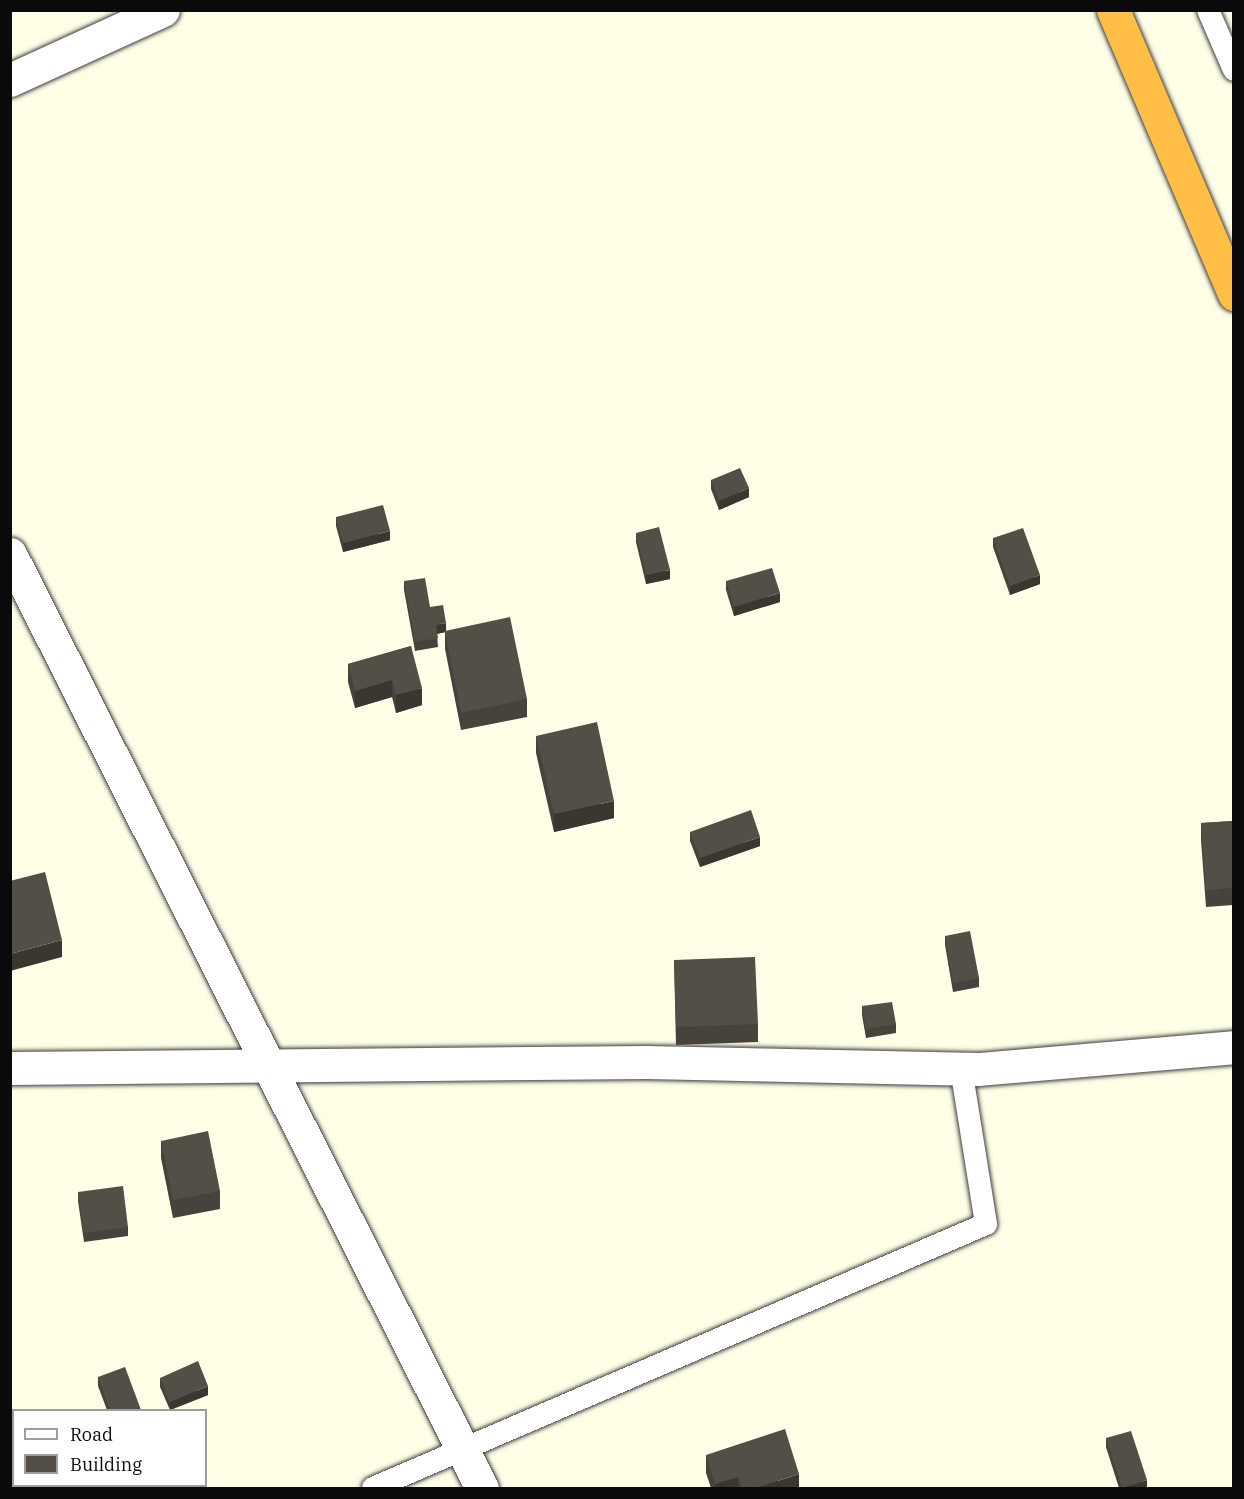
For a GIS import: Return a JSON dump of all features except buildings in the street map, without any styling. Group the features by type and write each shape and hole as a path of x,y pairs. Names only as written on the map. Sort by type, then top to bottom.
{"highway":[{"path":"1113,10 1233,294"}],"street":[{"path":"10,80 164,10"},
{"path":"10,555 264,1065 482,1488"},
{"path":"10,1068 646,1062 961,1068 1233,1047"}],"lane":[{"path":"1208,10 1233,70"},
{"path":"373,1488 461,1448 986,1224 961,1068"}]}
